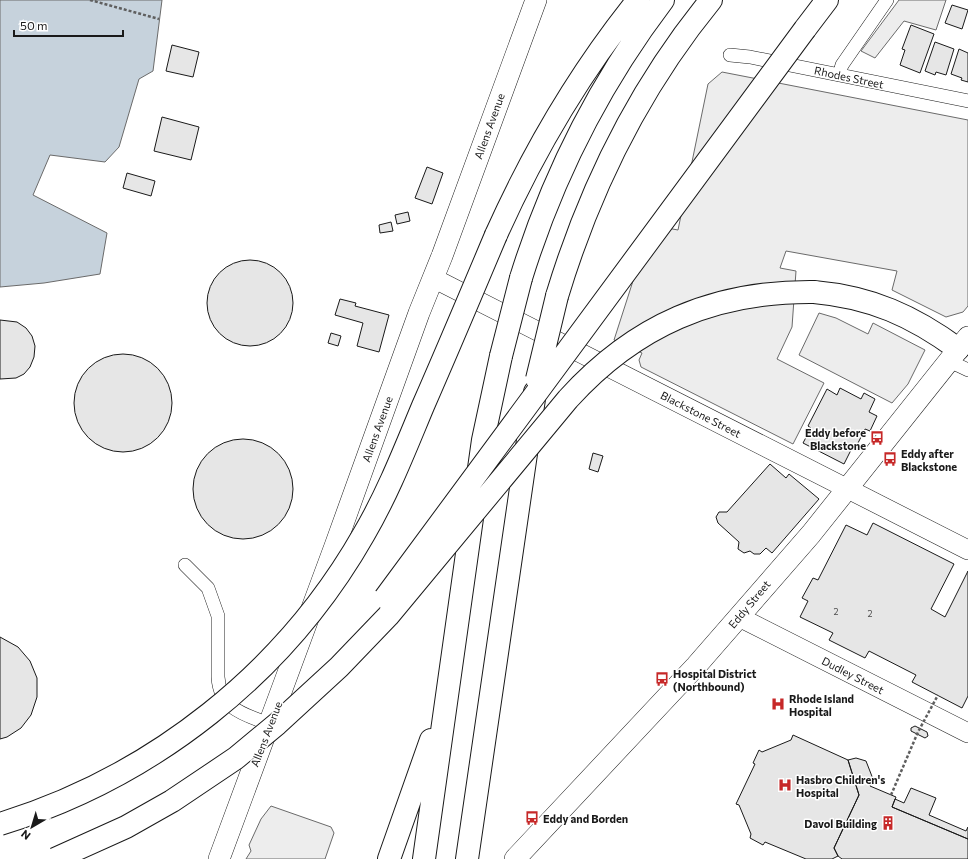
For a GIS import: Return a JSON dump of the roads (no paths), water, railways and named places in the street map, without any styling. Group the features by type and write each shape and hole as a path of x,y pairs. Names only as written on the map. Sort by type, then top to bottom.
{"highway":[{"path":"0,824 76,795 124,771 170,743 233,695 271,658 306,619 352,555 381,503 496,235 520,183 560,109 596,55 638,0"},
{"path":"424,859 483,440 501,356 521,278 553,191 587,120 627,51 663,0"},
{"path":"467,859 537,378 557,296 579,228 618,139 656,74 710,0"},
{"path":"315,687 357,635 826,0"},
{"path":"55,859 126,827 194,787 256,742 315,687 339,667 388,616 568,399 592,373 611,357 652,329 688,312 708,305 749,295 814,292 851,297 890,308 918,322 958,349"},
{"path":"389,859 447,695"}],"main road":[{"name":"Allens Avenue","path":"219,859 336,546 419,313 536,0"},
{"name":"Eddy Street","path":"515,859 696,666 811,534 958,349"}],"street":[{"path":"839,75 842,65 887,0"},
{"name":"Rhodes Street","path":"730,55 750,57 968,101"},
{"name":"Blackstone Street","path":"433,278 968,550"},
{"path":"958,349 968,370"},
{"path":"185,564 208,588 218,616 218,685 224,698 234,709 269,724"},
{"name":"Dudley Street","path":"739,616 968,733"}],"place":[{"name":"Eddy before Blackstone","path":"877,438"},
{"name":"Eddy after Blackstone","path":"890,459"},
{"name":"Hospital District (Northbound)","path":"662,679"},
{"name":"Rhode Island Hospital","path":"778,704"},
{"name":"Hasbro Children's Hospital","path":"785,785"},
{"name":"Eddy and Borden","path":"532,818"},
{"name":"Davol Building","path":"888,823"}]}
